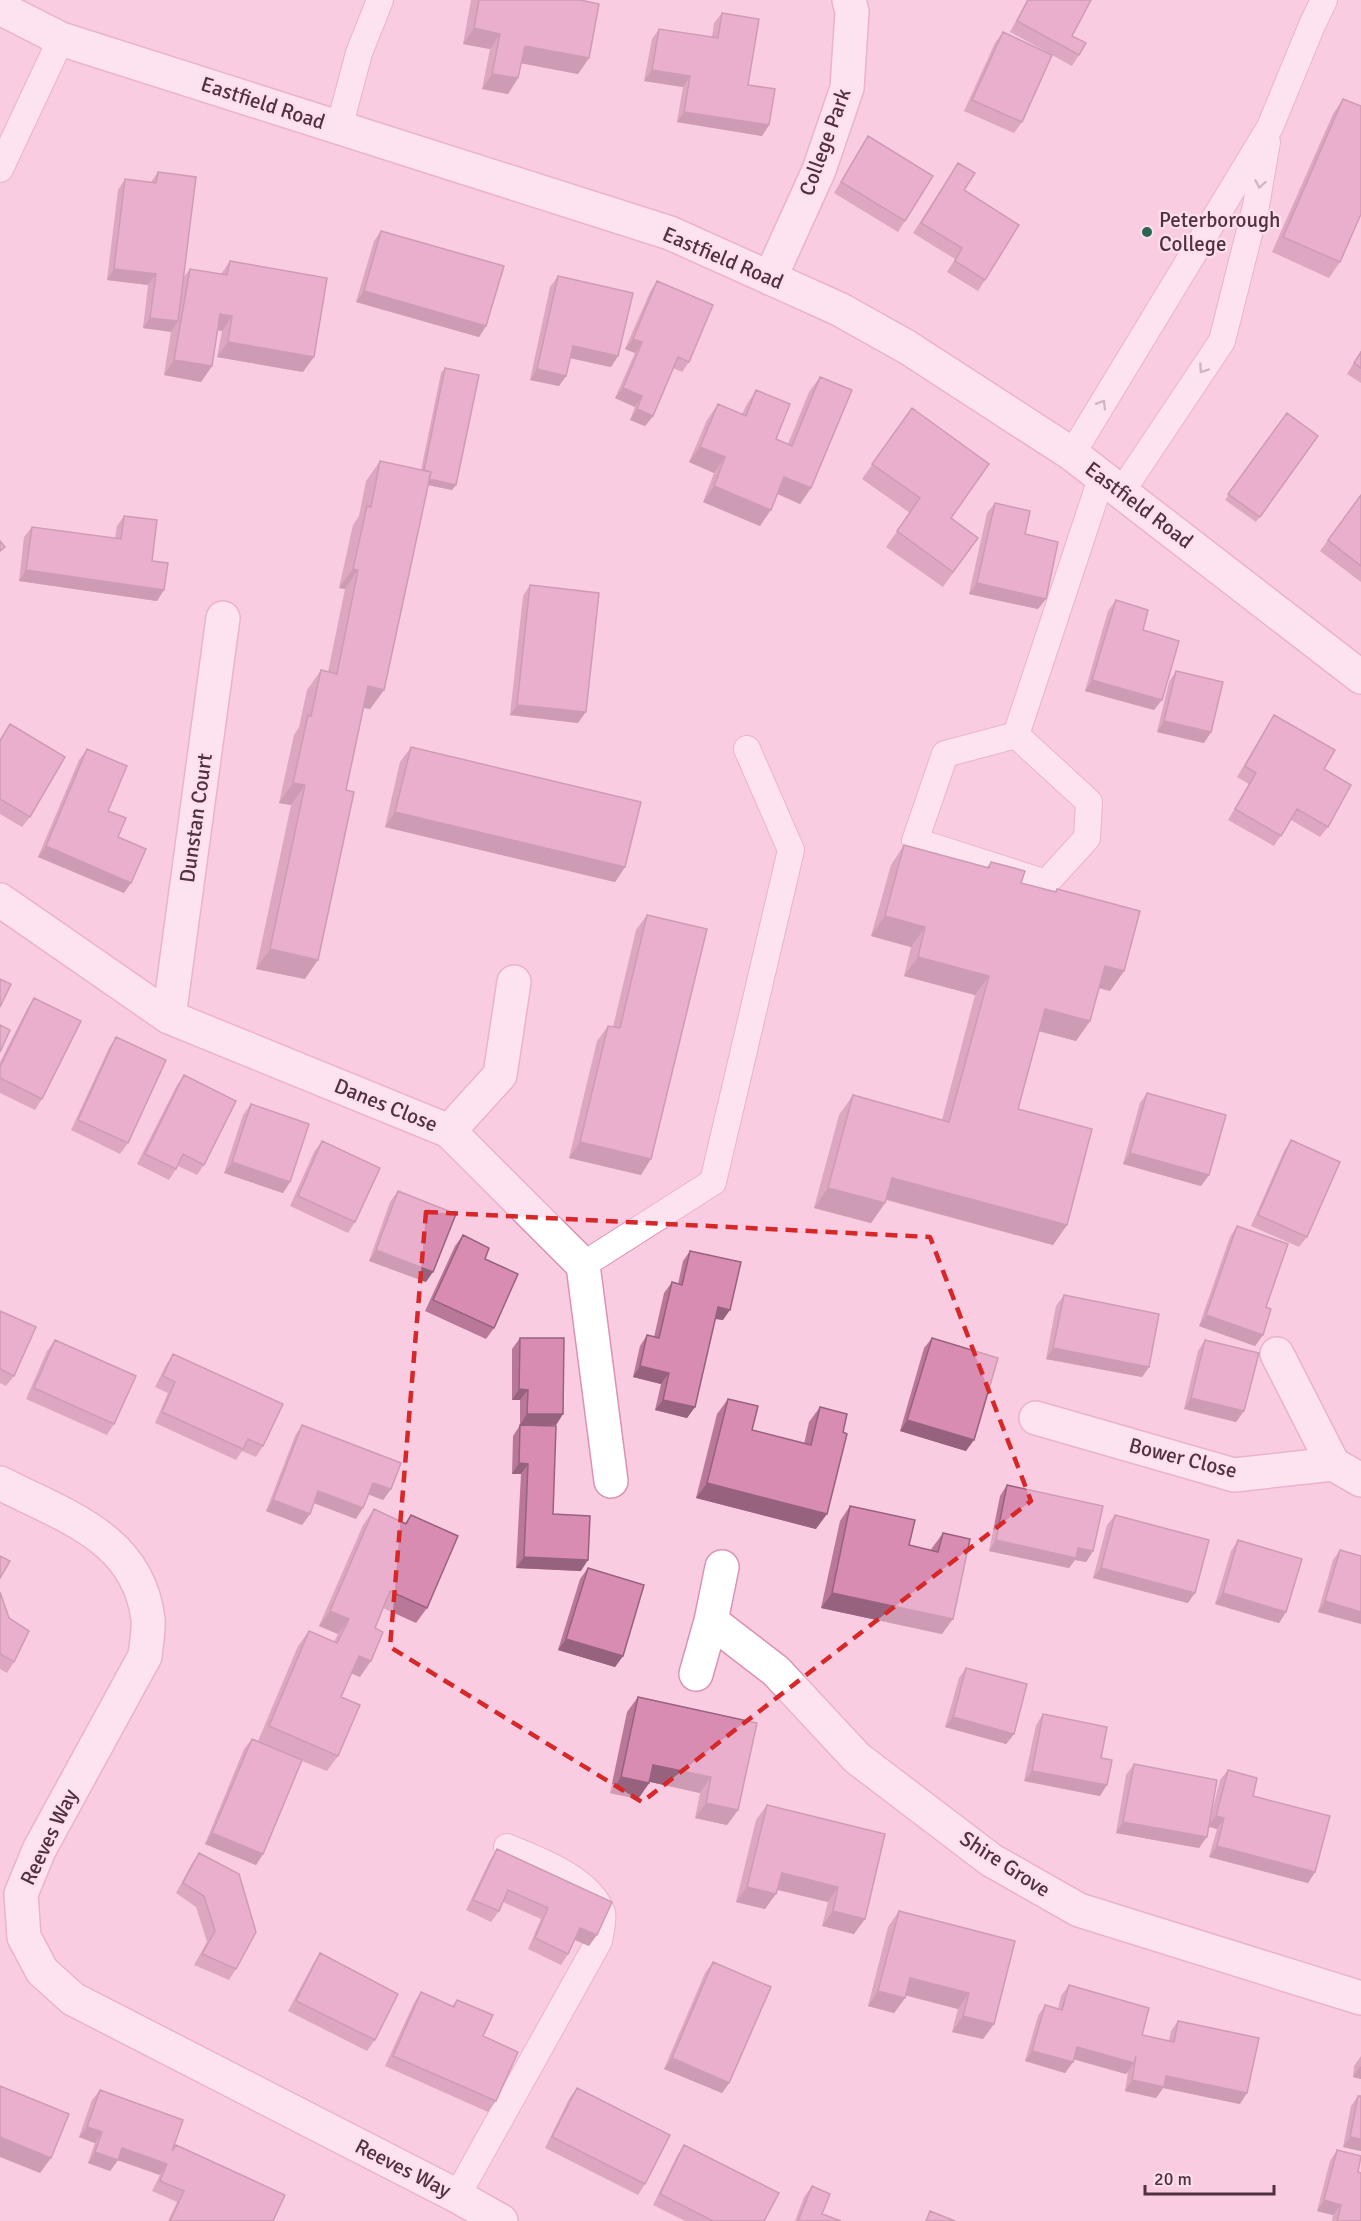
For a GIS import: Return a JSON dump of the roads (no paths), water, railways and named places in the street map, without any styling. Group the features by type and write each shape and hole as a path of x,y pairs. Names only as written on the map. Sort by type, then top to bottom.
{"street":[{"name":"College Park","path":"770,278 819,170 847,88 852,12 849,0"},
{"name":"Eastfield Road","path":"0,8 61,39 670,234 839,309 907,347 1072,454 1361,677"},
{"name":"Dunstan Court","path":"169,1017 223,618"},
{"name":"Danes Close","path":"0,900 169,1017 449,1131 582,1265"},
{"path":"449,1131 500,1075 514,982"},
{"path":"582,1265 611,1481"},
{"name":"Bower Close","path":"1036,1418 1234,1474 1347,1472 1278,1354"},
{"name":"Reeves Way","path":"0,1484 96,1532 120,1553 139,1585 148,1620 145,1656 39,1850 21,1894 24,1937 42,1971 73,1999 457,2196 501,2221"},
{"path":"696,1674 711,1621 722,1567"},
{"name":"Shire Grove","path":"711,1621 776,1671 857,1758 991,1860 1079,1910 1361,1998"}],"lane":[{"path":"339,128 359,53 380,0"},
{"path":"1072,454 1270,127 1324,0"},
{"path":"0,169 61,39"},
{"path":"1016,735 1112,484 1222,341 1256,206 1270,127"},
{"path":"1016,735 1089,802 1087,838 1046,883 915,841 945,754 1016,735"},
{"path":"582,1265 713,1182 791,850 747,748"},
{"path":"457,2196 599,1941 602,1914 587,1889 549,1864 507,1847"}],"place":[{"name":"Peterborough College","path":"1147,232"}]}
